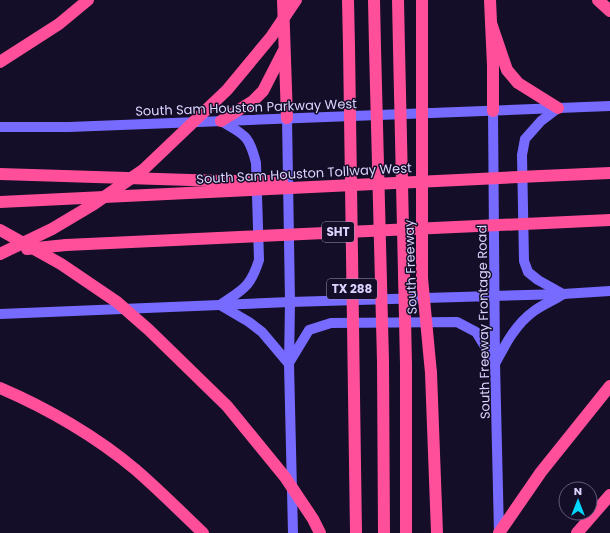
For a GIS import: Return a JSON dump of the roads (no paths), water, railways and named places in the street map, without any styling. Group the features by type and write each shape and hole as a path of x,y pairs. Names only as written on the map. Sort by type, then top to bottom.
{"highway":[{"path":"0,62 59,24 88,0"},
{"path":"283,0 287,118"},
{"path":"0,253 52,229 94,204 143,170 227,90 271,37 296,0"},
{"name":"TX 288","path":"348,0 356,533"},
{"path":"374,0 383,361 384,533"},
{"path":"398,0 406,364 406,533"},
{"name":"South Freeway","path":"422,0 422,278 431,373 437,533"},
{"path":"490,0 493,66 493,111"},
{"path":"598,0 610,11"},
{"path":"491,23 507,70 518,83 558,108"},
{"path":"221,121 252,101 263,91 284,51"},
{"name":"South Sam Houston Tollway West","path":"0,202 610,173"},
{"path":"0,174 238,181 375,181 541,176"},
{"name":"SHT","path":"0,248 610,220"},
{"path":"0,230 61,264 117,302 149,330 232,412 285,477 313,519 320,533"},
{"path":"0,253 66,245"},
{"path":"499,533 540,472 610,386"},
{"path":"0,388 58,417 105,446 140,474 203,533"},
{"path":"577,533 610,495"}],"main road":[{"name":"South Sam Houston Parkway West","path":"0,127 69,127 610,106"},
{"path":"558,108 540,121 525,139 522,155 524,261 528,272 538,280 563,294"},
{"name":"South Freeway Frontage Road","path":"493,111 499,533"},
{"path":"287,118 290,302 289,364 293,533"},
{"path":"220,305 246,288 254,275 259,260 256,163 252,148 245,135 221,121"},
{"path":"0,314 290,302 563,294 610,291"},
{"path":"289,364 309,330 332,323 449,322 457,322 476,332 496,363 520,323 534,311 563,294"},
{"path":"220,305 249,322 262,332 289,364"}]}
